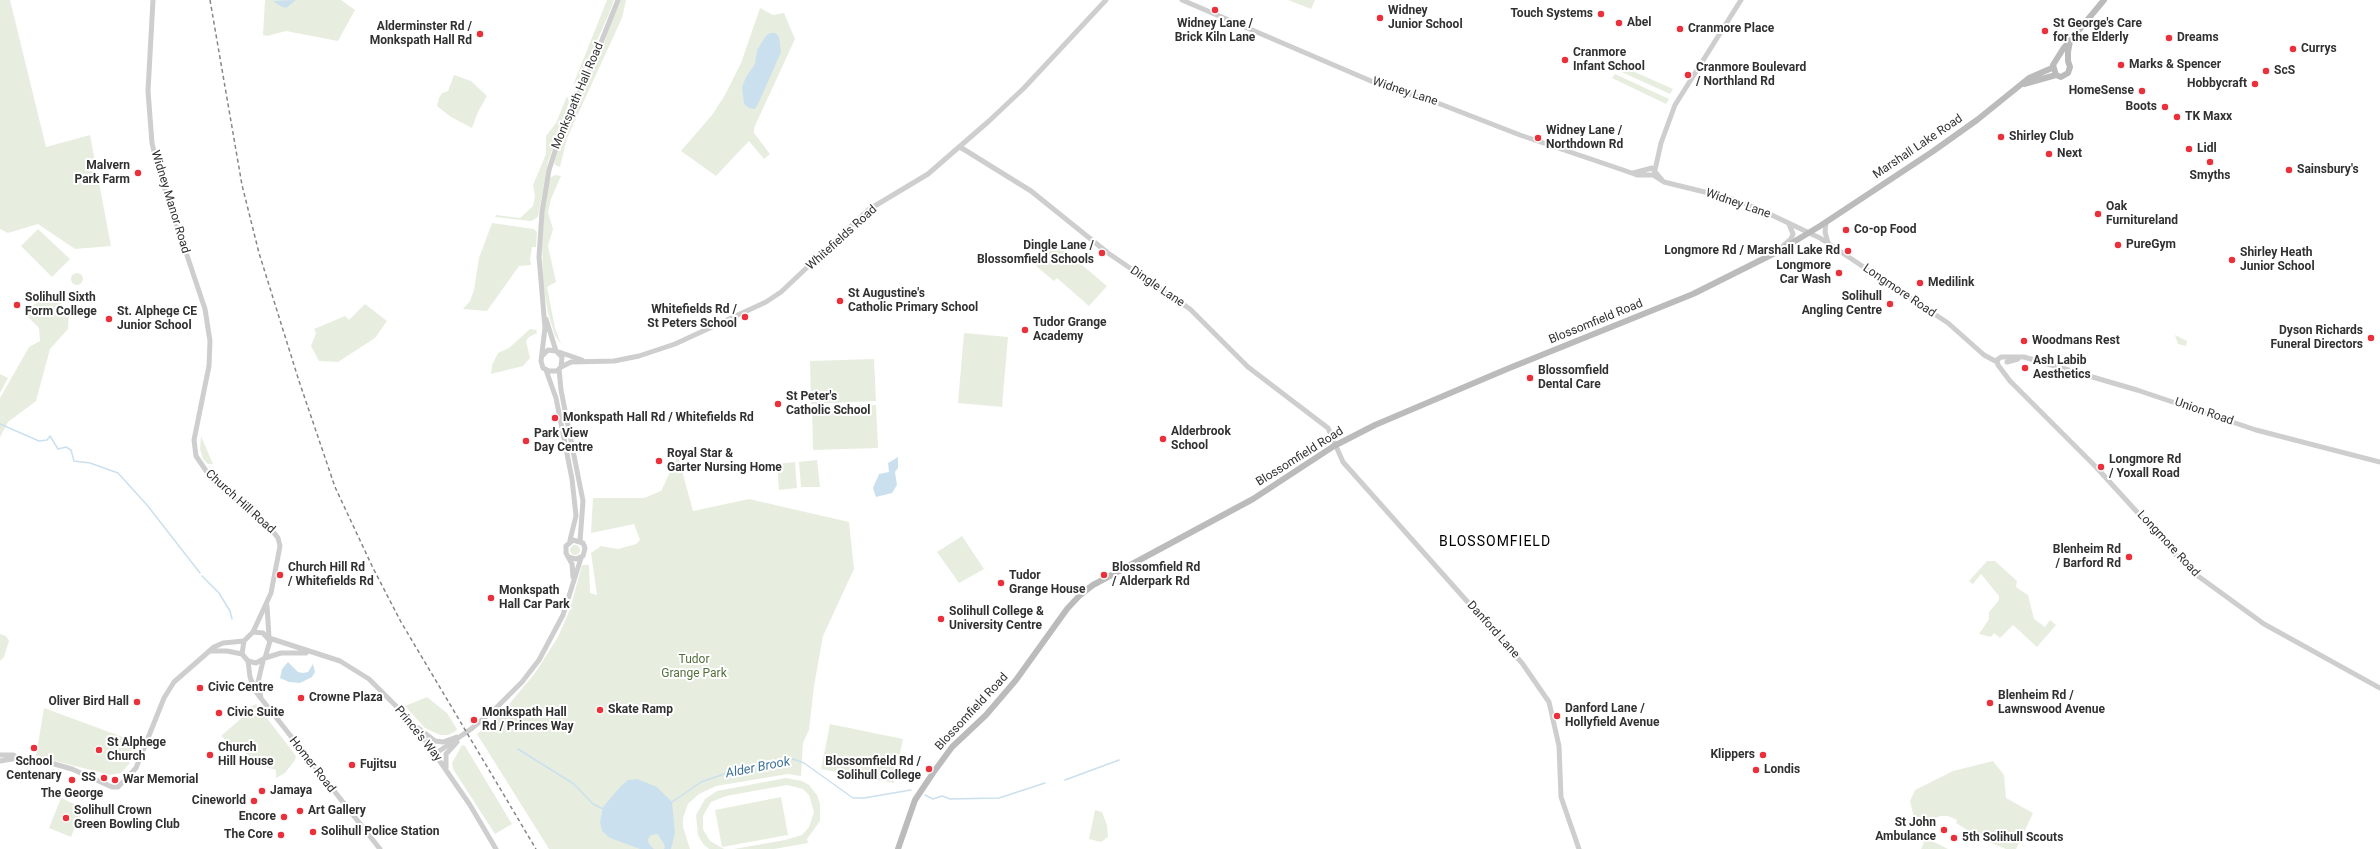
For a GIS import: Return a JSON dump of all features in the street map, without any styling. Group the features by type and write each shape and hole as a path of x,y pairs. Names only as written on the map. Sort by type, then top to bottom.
{"main road":[{"path":"2056,75 2052,68 2063,49 2104,0"},
{"name":"Marshall Lake Road","path":"2019,86 2056,75 2061,77 2068,73 2070,67 2068,61 2071,39"},
{"path":"2058,59 2068,61"},
{"name":"Marshall Lake Road","path":"1826,222 1964,129 2029,78 2052,68"},
{"name":"Blossomfield Road","path":"898,849 915,800 933,772 952,747 986,715 1016,680 1055,624 1080,595 1093,585 1253,498 1334,446 1375,426 1507,369 1693,294 1777,252 1826,222"}],"street":[{"name":"Widney Manor Road","path":"153,0 148,91 152,143 158,170 205,309 210,353"},
{"name":"Monkspath Hall Road","path":"542,356 544,312 539,257 542,212 549,170 562,129 594,60 618,0"},
{"name":"Whitefields Road","path":"560,368 575,362 592,363 639,356 675,344 766,302 781,292 810,267 868,210 928,174 960,147 1024,88 1106,0"},
{"name":"Widney Lane","path":"1182,0 1378,84 1435,102 1520,136 1632,173 1652,171 1664,182 1729,198 1759,209 1809,233"},
{"path":"1652,171 1675,105 1741,0"},
{"name":"Dingle Lane","path":"960,147 1031,191 1108,253 1190,309 1248,367 1321,421 1328,428 1334,446"},
{"path":"1826,222 1825,232 1828,244"},
{"path":"1777,252 1791,239 1792,234 1789,224"},
{"name":"Longmore Road","path":"1809,233 1948,323 1984,355 2005,363 2006,375 2096,466 2179,558 2198,576 2264,624 2380,688"},
{"name":"Monkspath Hall Road","path":"544,312 557,351"},
{"path":"435,754 464,734 507,698 539,660 557,629 573,584 581,558 585,548 580,541 582,501 562,397 560,368 563,361 557,351 548,350 542,356 541,364 546,370 556,398 572,479 576,516 570,540 565,548 572,564 573,584"},
{"name":"Whitefields Road","path":"557,351 592,363"},
{"name":"Church Hill Road","path":"210,353 194,440 196,456 204,470 213,481 253,512 278,538 280,555 267,604 253,632"},
{"name":"Union Road","path":"1998,360 2005,363 2017,356 2137,390 2256,430 2380,462"},
{"path":"546,370 552,372 560,368"},
{"name":"Danford Lane","path":"1334,446 1343,462 1522,663 1541,688 1549,702 1556,726 1559,746 1562,797 1579,849"},
{"path":"570,540 580,541"},
{"path":"568,557 573,559 581,558"},
{"name":"Church Hill Road","path":"267,604 269,638"},
{"path":"242,654 244,641 253,632 260,632 269,638 270,646 264,660 258,682 261,699"},
{"name":"Prince's Way","path":"269,638 340,661 359,672 408,720 435,754 470,805 495,849"},
{"path":"0,755 13,755 18,758 72,769 112,786 120,785 136,768 150,729 170,687 209,651 223,643 244,641"},
{"path":"209,651 227,651 242,654 248,661 256,663 264,660"},
{"name":"Prince's Way","path":"264,660 281,653 313,652"},
{"name":"Homer Road","path":"248,661 252,684 261,699 380,849"},
{"path":"408,720 435,741 443,742 464,734"},
{"path":"447,771 446,754 464,734"},
{"path":"0,761 18,758"}],"green space":[{"path":"0,0 10,0 46,147 90,135 111,246 75,249 38,224 8,233 0,229"},
{"path":"265,0 341,0 355,10 338,41 286,31 267,36 263,35"},
{"path":"607,0 614,0 609,14 580,78 573,85"},
{"path":"619,0 626,0 622,18 567,138 560,167 555,165 554,162 559,144 601,52"},
{"path":"1288,0 1315,0 1311,9"},
{"path":"760,8 773,15 784,13 795,39 754,128 754,133 770,154 764,159 749,141 716,176 681,151 712,115 725,95 741,63"},
{"path":"1619,65 1673,89 1670,94 1615,69"},
{"path":"1615,74 1669,99 1666,104 1612,78"},
{"path":"454,75 471,81 487,96 478,112 472,128 451,117 437,106 442,93 448,91"},
{"path":"567,96 569,102 548,162 538,217 531,221 495,217 496,215 520,218 533,206 535,196 533,185 546,154 546,136 556,123"},
{"path":"555,175 561,176 551,199 548,212 553,229 548,246 556,282 547,287 555,328 561,344 555,336 548,313 543,283 542,245 545,201 550,178"},
{"path":"492,223 534,229 537,232 536,247 532,247 530,259 531,265 519,266 487,311 463,309 470,301 474,290 479,258"},
{"path":"38,229 70,259 52,277 21,246"},
{"path":"1056,243 1107,286 1089,306 1057,278 1054,281 1036,266"},
{"path":"75,273 79,273 83,279 79,285 75,285 71,281 71,277"},
{"path":"52,293 61,304 69,309 68,329 50,349 36,401 8,422 0,437 0,398 29,347 40,341 39,328 23,312"},
{"path":"365,304 387,321 375,338 338,362 319,361 311,346 316,333 314,329 345,316 349,320"},
{"path":"530,329 536,330 537,333 529,337 526,341 530,358 523,366 491,374 492,365 498,353 509,348"},
{"path":"964,333 1008,337 1002,407 958,403"},
{"path":"2175,335 2187,341 2186,346 2178,344"},
{"path":"874,359 876,401 811,404 810,361"},
{"path":"0,374 8,378 0,393"},
{"path":"876,405 878,448 813,450 812,407"},
{"path":"201,436 213,464 208,464 203,459 200,449"},
{"name":"Tudor Grange Park","path":"678,456 693,511 749,499 849,522 854,569 823,636 814,686 809,730 803,743 801,776 788,774 716,786 699,794 688,804 683,818 683,827 690,849 549,849 477,734 500,715 535,673 558,637 570,609 582,565 589,565 590,593 597,595 591,553 601,546 618,549 636,544 640,540 634,524 591,533 593,498 644,498 661,491"},
{"path":"817,460 820,487 801,487 799,462"},
{"path":"795,462 797,488 779,490 777,464"},
{"path":"962,536 984,569 959,583 937,552"},
{"path":"573,545 577,545 579,546 579,554 573,555 570,552 570,548"},
{"path":"1987,561 1995,561 2017,581 2016,587 2028,595 2034,619 2045,627 2050,620 2056,625 2037,647 2013,625 2000,638 1994,633 1991,637 1979,634 1989,619 1989,612 1999,600 1999,596 1981,574 1973,584 1969,581"},
{"path":"0,634 6,636 9,641 4,657 0,661"},
{"path":"427,697 447,713 457,729 456,731 448,735 440,735 425,728 405,706"},
{"path":"256,704 296,756 295,760 285,773 276,778 276,770 266,767 260,757 252,758 235,745 231,749 231,745 221,736 245,715 250,707"},
{"path":"44,708 139,743 129,764 121,773 110,775 36,756"},
{"path":"830,724 903,739 894,783 821,769"},
{"path":"462,745 465,746 512,824 495,834 453,769 452,763"},
{"path":"1993,761 2004,775 2006,798 2033,813 2016,849 2006,849 1982,839 1956,823 1957,820 1948,816 1940,816 1925,823 1915,822 1910,801 1915,790 1953,771"},
{"path":"786,778 802,781 809,785 817,795 820,804 820,821 807,839 808,843 774,849 734,849 785,840 802,835 809,827 814,812 809,795 803,789 787,785 726,796 711,802 703,816 703,829 710,841 724,849 709,849 703,844 698,835 696,815 705,799 717,791"},
{"path":"781,797 788,835 722,847 715,810"},
{"name":"Solihull Crown Green Bowling Club","path":"61,798 83,808 71,837 49,828"},
{"path":"1095,810 1102,812 1107,825 1108,837 1101,842 1089,839"},
{"path":"1914,832 1948,849 1921,849 1924,843 1911,837"}],"water":[{"path":"296,0 286,8 273,1"},
{"path":"770,33 776,33 779,37 781,52 755,109 749,108 744,104 742,87 746,77 755,64 757,50 766,36"},
{"path":"898,457 898,468 895,472 897,485 892,493 876,497 873,488 879,474 889,472 888,463"},
{"path":"288,662 298,672 303,673 308,672 313,664 315,672 312,677 300,683 289,682 280,678 282,669"},
{"path":"637,779 657,787 672,802 675,833 671,849 664,849 665,846 658,834 651,835 648,839 649,844 654,849 640,849 610,838 602,831 600,822 603,807 628,780"}],"waterway":[{"path":"0,424 39,441 47,440 50,436 58,449 66,447 71,450 74,461 90,463 118,473 147,505 200,573"},
{"path":"202,576 219,593 230,611 232,619"},
{"name":"Alder Brook","path":"518,749 574,784 593,804 603,809"},
{"name":"Alder Brook","path":"672,802 701,782 727,773 793,759 804,763 853,798 864,798 911,790"},
{"name":"Alder Brook","path":"1065,780 1119,760"},
{"name":"Alder Brook","path":"925,795 933,799 942,796 950,799 999,798 1045,783"}],"railway":[{"path":"210,0 242,185 259,253 299,381 335,487 373,568 401,622 536,849"}],"place":[{"name":"Widney Lane / Brick Kiln Lane","path":"1215,10"},
{"name":"Touch Systems","path":"1601,14"},
{"name":"Widney Junior School","path":"1380,18"},
{"name":"Abel","path":"1619,23"},
{"name":"Cranmore Place","path":"1680,29"},
{"name":"St George's Care for the Elderly","path":"2045,31"},
{"name":"Alderminster Rd / Monkspath Hall Rd","path":"480,34"},
{"name":"Dreams","path":"2169,38"},
{"name":"Currys","path":"2293,49"},
{"name":"Cranmore Infant School","path":"1565,60"},
{"name":"Marks & Spencer","path":"2121,65"},
{"name":"ScS","path":"2266,71"},
{"name":"Cranmore Boulevard / Northland Rd","path":"1688,75"},
{"name":"Hobbycraft","path":"2255,84"},
{"name":"HomeSense","path":"2142,91"},
{"name":"Boots","path":"2165,107"},
{"name":"TK Maxx","path":"2177,117"},
{"name":"Shirley Club","path":"2001,137"},
{"name":"Widney Lane / Northdown Rd","path":"1538,138"},
{"name":"Lidl","path":"2189,149"},
{"name":"Next","path":"2049,154"},
{"name":"Smyths","path":"2210,162"},
{"name":"Sainsbury's","path":"2289,170"},
{"name":"Malvern Park Farm","path":"138,173"},
{"name":"Oak Furnitureland","path":"2098,214"},
{"name":"Co-op Food","path":"1846,230"},
{"name":"PureGym","path":"2118,245"},
{"name":"Longmore Rd / Marshall Lake Rd","path":"1848,251"},
{"name":"Dingle Lane / Blossomfield Schools","path":"1102,253"},
{"name":"Shirley Heath Junior School","path":"2232,260"},
{"name":"Longmore Car Wash","path":"1839,273"},
{"name":"Medilink","path":"1920,283"},
{"name":"St Augustine's Catholic Primary School","path":"840,301"},
{"name":"Solihull Angling Centre","path":"1890,304"},
{"name":"Solihull Sixth Form College","path":"17,305"},
{"name":"Whitefields Rd / St Peters School","path":"745,317"},
{"name":"St. Alphege CE Junior School","path":"109,319"},
{"name":"Tudor Grange Academy","path":"1025,330"},
{"name":"Dyson Richards Funeral Directors","path":"2371,338"},
{"name":"Woodmans Rest","path":"2024,341"},
{"name":"Ash Labib Aesthetics","path":"2025,368"},
{"name":"Blossomfield Dental Care","path":"1530,378"},
{"name":"St Peter's Catholic School","path":"778,404"},
{"name":"Monkspath Hall Rd / Whitefields Rd","path":"555,418"},
{"name":"Alderbrook School","path":"1163,439"},
{"name":"Park View Day Centre","path":"526,441"},
{"name":"Royal Star & Garter Nursing Home","path":"659,461"},
{"name":"Longmore Rd / Yoxall Road","path":"2101,467"},
{"name":"Blenheim Rd / Barford Rd","path":"2129,557"},
{"name":"Church Hill Rd / Whitefields Rd","path":"280,575"},
{"name":"Blossomfield Rd / Alderpark Rd","path":"1104,575"},
{"name":"Tudor Grange House","path":"1001,583"},
{"name":"Monkspath Hall Car Park","path":"491,598"},
{"name":"Solihull College & University Centre","path":"941,619"},
{"name":"Civic Centre","path":"200,688"},
{"name":"Crowne Plaza","path":"301,698"},
{"name":"Oliver Bird Hall","path":"137,702"},
{"name":"Blenheim Rd / Lawnswood Avenue","path":"1990,703"},
{"name":"Skate Ramp","path":"600,710"},
{"name":"Civic Suite","path":"219,713"},
{"name":"Danford Lane / Hollyfield Avenue","path":"1557,716"},
{"name":"Monkspath Hall Rd / Princes Way","path":"474,720"},
{"name":"School Centenary","path":"34,748"},
{"name":"St Alphege Church","path":"99,750"},
{"name":"Church Hill House","path":"210,755"},
{"name":"Klippers","path":"1763,755"},
{"name":"Fujitsu","path":"352,765"},
{"name":"Blossomfield Rd / Solihull College","path":"929,769"},
{"name":"Londis","path":"1756,770"},
{"name":"SS","path":"104,778"},
{"name":"The George","path":"72,780"},
{"name":"War Memorial","path":"115,780"},
{"name":"Jamaya","path":"262,791"},
{"name":"Cineworld","path":"254,801"},
{"name":"Art Gallery","path":"300,811"},
{"name":"Encore","path":"284,817"},
{"name":"Solihull Crown Green Bowling Club","path":"66,818"},
{"name":"St John Ambulance","path":"1944,830"},
{"name":"Solihull Police Station","path":"313,832"},
{"name":"The Core","path":"281,835"},
{"name":"5th Solihull Scouts","path":"1954,838"}],"district":[{"name":"BLOSSOMFIELD","path":"1495,542"}]}
